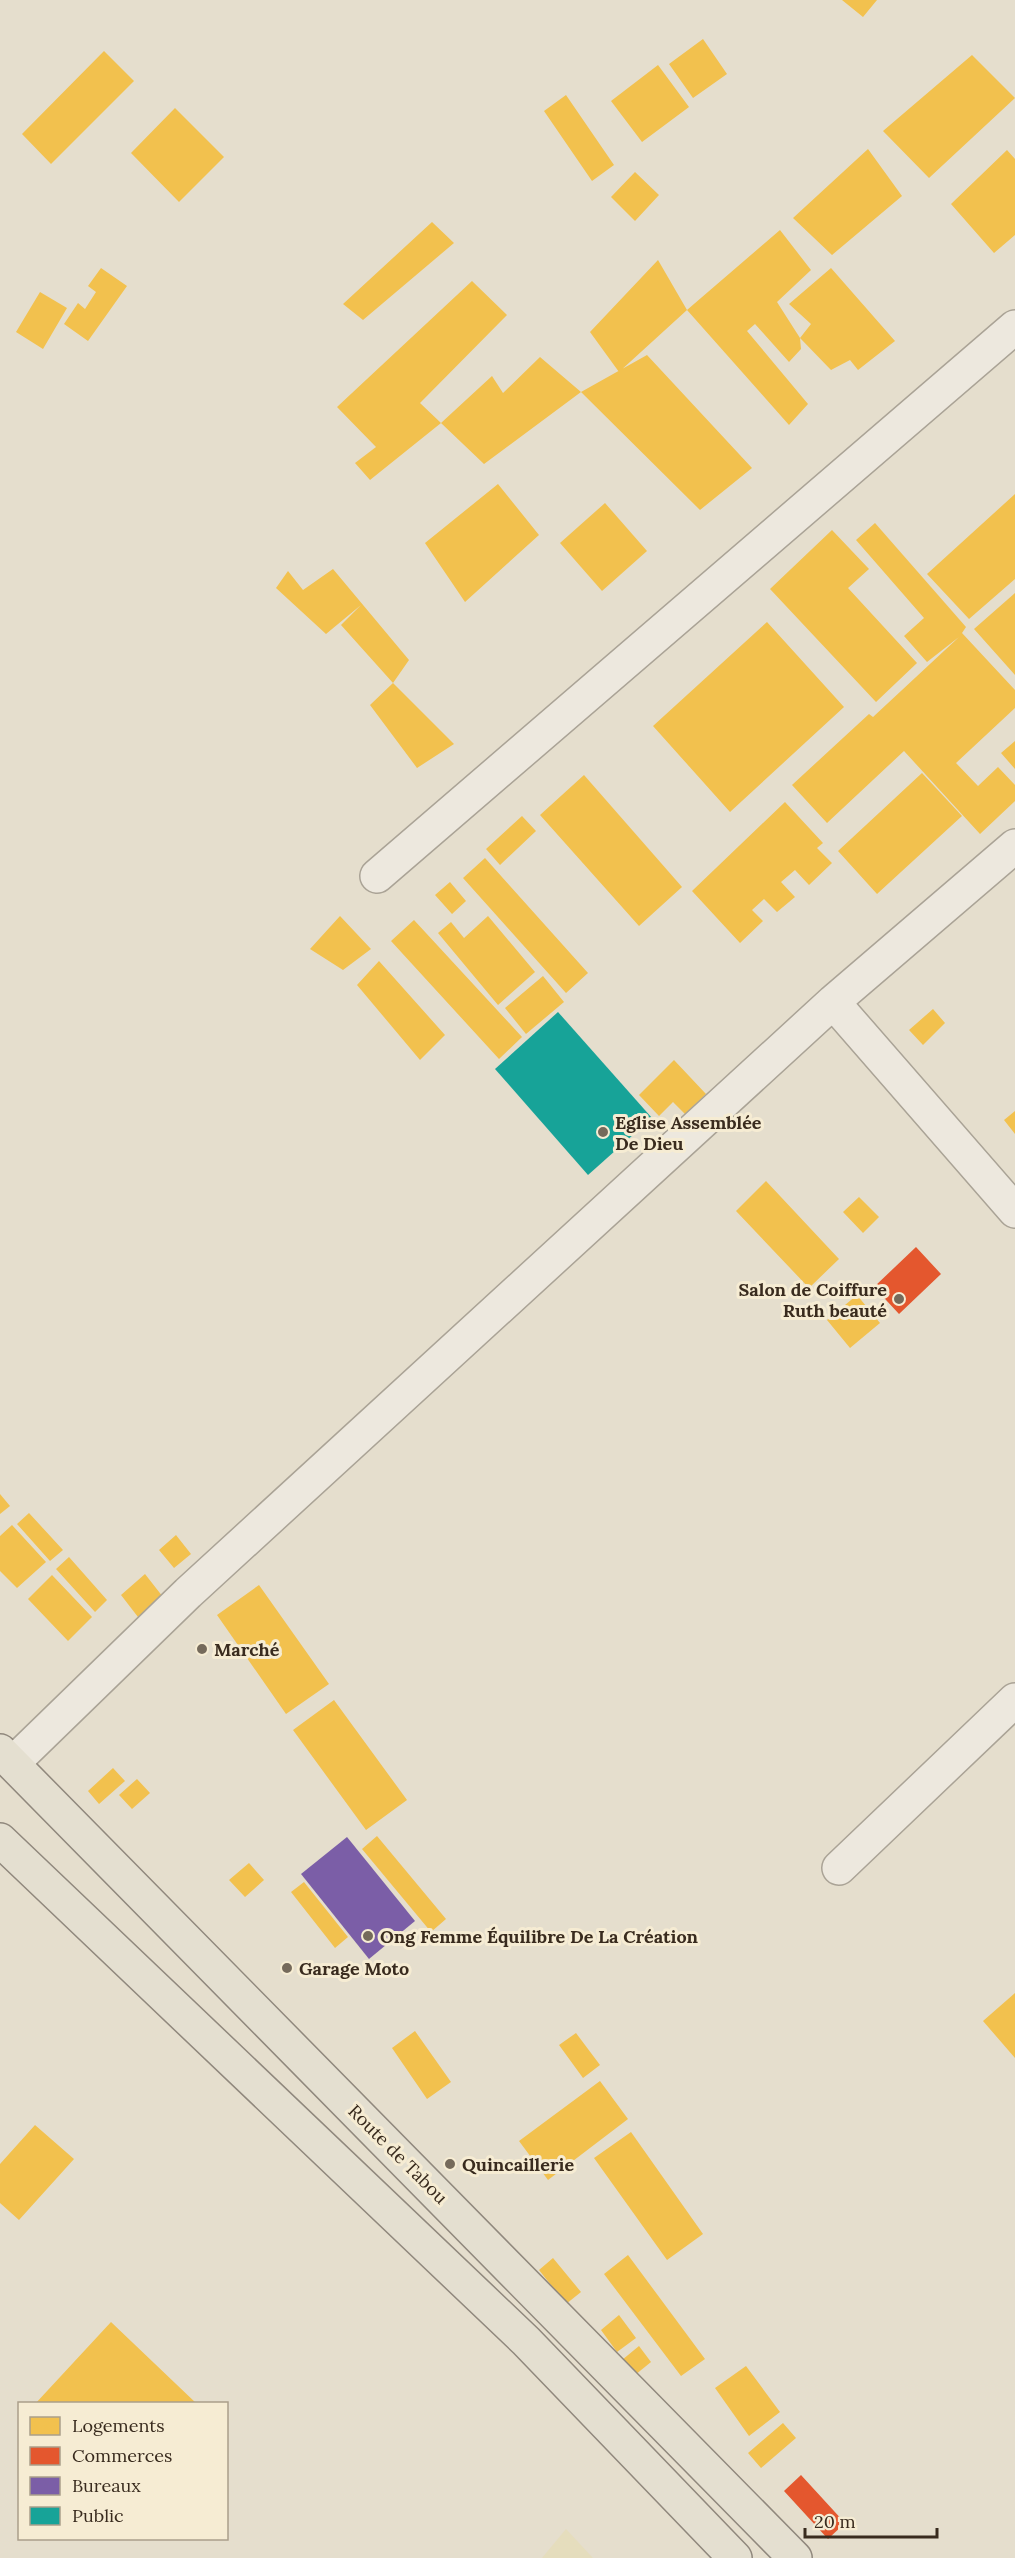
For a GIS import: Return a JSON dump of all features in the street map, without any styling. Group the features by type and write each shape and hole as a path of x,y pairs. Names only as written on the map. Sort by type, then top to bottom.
{"main road":[{"name":"Route de Tabou","path":"6,1757 795,2558"},
{"path":"0,1840 526,2341 735,2558"}],"street":[{"path":"377,876 1015,327"},
{"path":"6,1757 833,1002 1015,846"},
{"path":"833,1002 1015,1211"},
{"path":"839,1868 1015,1700"}],"shaded area":[{"path":"566,2529 593,2558 542,2558"}],"building: Logements":[{"path":"842,0 877,0 863,17"},
{"path":"703,39 727,74 693,98 669,64"},
{"path":"104,51 134,81 51,164 22,134"},
{"path":"972,55 1015,98 929,178 883,131"},
{"path":"658,65 689,107 642,142 611,101"},
{"path":"566,95 614,165 592,181 544,111"},
{"path":"175,108 224,157 179,202 131,153"},
{"path":"868,149 902,196 832,255 793,218"},
{"path":"1007,150 1015,159 1015,235 994,253 951,204"},
{"path":"635,172 659,195 635,221 611,197"},
{"path":"432,222 454,243 363,320 343,304"},
{"path":"780,230 811,270 777,302 800,338 801,349 789,362 755,324 747,331 808,404 789,425 687,310"},
{"path":"658,260 687,310 619,372 590,332"},
{"path":"101,268 127,286 88,341 64,324 78,303 85,309 96,292 88,286"},
{"path":"831,268 895,341 858,370 850,360 831,370 800,338 811,324 789,304"},
{"path":"472,281 507,315 420,403 441,423 370,480 355,463 376,447 337,407"},
{"path":"40,292 67,308 43,349 16,332"},
{"path":"647,355 752,468 700,510 581,392"},
{"path":"540,357 581,392 484,464 441,423 492,376 503,393"},
{"path":"498,484 539,535 465,602 425,543"},
{"path":"1015,494 1015,579 969,619 927,574"},
{"path":"605,503 647,551 602,591 560,543"},
{"path":"875,523 966,627 962,633 1015,690 1015,708 956,763 978,786 998,767 1015,785 1015,801 980,834 904,751 827,823 792,785 869,714 873,717 959,637 927,662 904,636 924,618 856,540"},
{"path":"832,530 869,569 848,588 917,663 876,702 770,589"},
{"path":"333,569 409,660 393,683 341,625 361,605 326,634 276,588 288,571 303,590"},
{"path":"1015,593 1015,675 974,629"},
{"path":"767,622 844,707 730,812 653,726"},
{"path":"393,683 454,744 417,768 370,705"},
{"path":"1015,741 1015,769 1001,753"},
{"path":"922,773 962,816 877,894 838,851"},
{"path":"584,775 682,887 639,926 540,815"},
{"path":"785,802 823,843 817,848 832,863 809,885 795,870 781,882 795,897 777,912 764,899 752,910 763,921 740,943 692,891"},
{"path":"522,816 536,831 500,865 486,849"},
{"path":"485,858 588,973 566,993 463,878"},
{"path":"450,882 466,901 452,914 435,895"},
{"path":"340,916 371,949 343,970 310,949"},
{"path":"488,916 535,972 498,1005 438,933 451,922 464,938"},
{"path":"414,920 522,1037 499,1059 391,941"},
{"path":"379,961 445,1035 420,1060 357,985"},
{"path":"543,976 564,1002 526,1034 505,1008"},
{"path":"933,1009 945,1023 923,1045 909,1030"},
{"path":"674,1060 706,1094 685,1114 673,1102 659,1116 639,1095"},
{"path":"1015,1111 1015,1134 1004,1120"},
{"path":"766,1181 839,1259 809,1288 736,1211"},
{"path":"859,1197 879,1217 863,1233 843,1212"},
{"path":"857,1295 880,1323 850,1348 827,1320"},
{"path":"0,1494 10,1506 0,1514"},
{"path":"29,1513 63,1550 50,1561 17,1524"},
{"path":"12,1525 46,1562 17,1588 0,1571 0,1536"},
{"path":"176,1535 191,1554 174,1568 159,1550"},
{"path":"69,1557 107,1600 95,1612 56,1569"},
{"path":"145,1574 163,1597 138,1617 121,1595"},
{"path":"52,1575 92,1617 68,1641 28,1599"},
{"path":"259,1585 329,1684 286,1714 217,1615"},
{"path":"334,1700 407,1800 366,1830 293,1730"},
{"path":"113,1768 125,1781 99,1804 88,1791"},
{"path":"137,1779 150,1793 132,1809 119,1795"},
{"path":"377,1836 446,1919 431,1932 362,1849"},
{"path":"249,1863 264,1880 245,1897 229,1880"},
{"path":"304,1882 348,1937 335,1948 291,1892"},
{"path":"1015,1993 1015,2058 983,2021"},
{"path":"415,2031 451,2082 427,2099 392,2048"},
{"path":"576,2033 600,2065 583,2078 559,2045"},
{"path":"600,2081 628,2119 548,2180 519,2141"},
{"path":"35,2125 74,2159 19,2220 0,2203 0,2164"},
{"path":"631,2132 703,2234 667,2260 594,2158"},
{"path":"628,2255 705,2359 681,2376 604,2274"},
{"path":"553,2258 581,2292 566,2304 539,2270"},
{"path":"619,2315 636,2338 617,2352 601,2330"},
{"path":"111,2322 195,2402 37,2402"},
{"path":"639,2346 651,2362 635,2375 622,2360"},
{"path":"746,2366 780,2412 749,2436 715,2388"},
{"path":"783,2423 796,2438 761,2468 748,2453"}],"building: Commerces":[{"path":"916,1247 941,1274 899,1314 874,1287"},
{"path":"801,2475 845,2523 828,2539 784,2491"}],"building: Bureaux":[{"path":"347,1837 415,1921 369,1959 301,1874"}],"building: Public":[{"path":"558,1012 652,1118 588,1175 495,1069"}],"place":[{"name":"Eglise Assemblée De Dieu","path":"603,1132"},
{"name":"Salon de Coiffure Ruth beauté","path":"899,1299"},
{"name":"Marché","path":"202,1649"},
{"name":"Ong Femme Équilibre De La Création","path":"368,1936"},
{"name":"Garage Moto","path":"287,1968"},
{"name":"Quincaillerie","path":"450,2164"}]}
